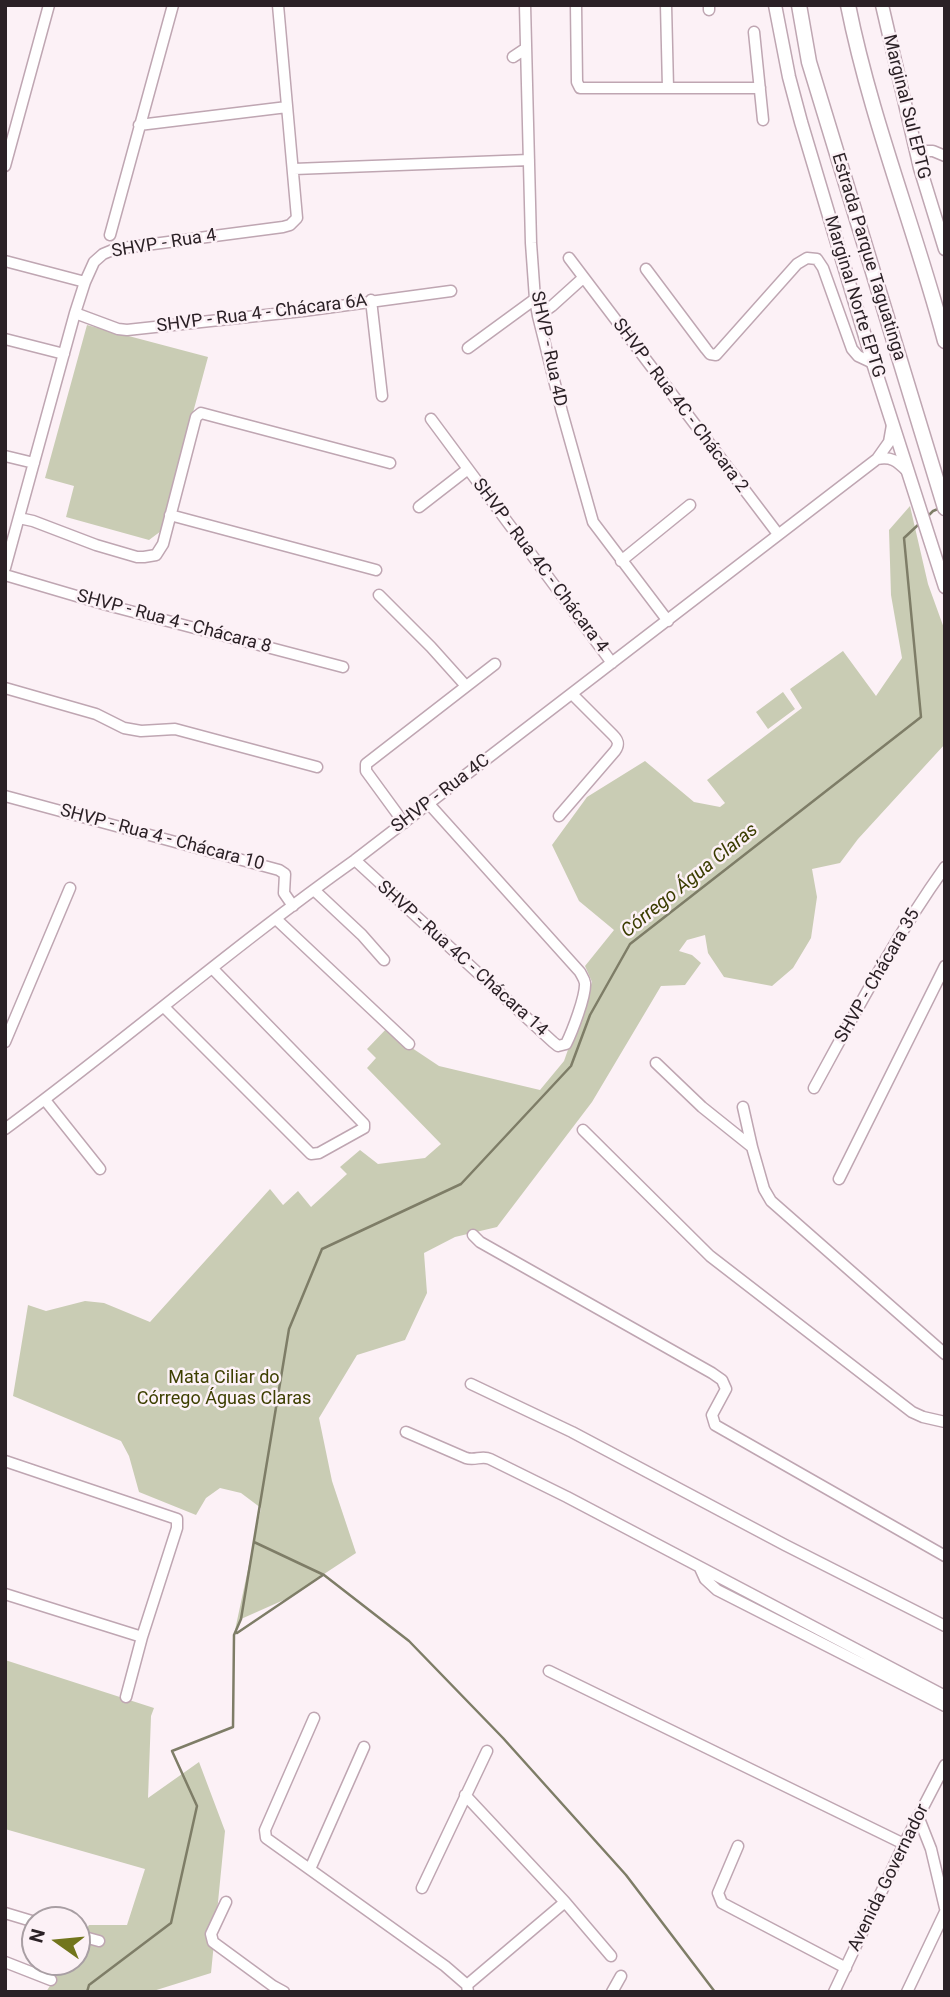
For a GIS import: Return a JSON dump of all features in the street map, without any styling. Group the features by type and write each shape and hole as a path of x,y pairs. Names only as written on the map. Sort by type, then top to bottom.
{"highway":[{"name":"Estrada Parque Taguatinga","path":"799,5 809,62 945,508"},
{"path":"848,5 856,47 945,341"},
{"path":"930,285 945,312"}],"main road":[{"name":"Marginal Norte EPTG","path":"775,5 801,122 873,363 945,587"},
{"name":"Marginal Sul EPTG","path":"882,5 916,151 945,249"}],"street":[{"path":"5,166 49,5"},
{"path":"110,234 173,5"},
{"name":"SHVP - Rua 4","path":"5,568 75,313 85,282 97,258 115,249 290,225 297,218 278,5"},
{"name":"SHVP - Rua 4D","path":"525,5 528,159 538,316 590,512 598,530 668,621"},
{"path":"576,5 577,82 580,88 760,88"},
{"path":"666,5 668,88"},
{"path":"754,32 763,120"},
{"path":"139,125 286,107"},
{"path":"916,151 933,151 945,156"},
{"path":"294,169 528,159"},
{"name":"SHVP - Rua 4C - Chácara 2","path":"569,258 778,534"},
{"path":"646,269 710,354 716,355 797,264 807,258 817,259 823,268 852,349 858,356 873,363"},
{"path":"5,261 85,282"},
{"path":"538,316 583,278"},
{"name":"SHVP - Rua 4 - Chácara 6A","path":"75,313 127,330 303,311 451,291"},
{"path":"468,348 535,299"},
{"path":"371,300 382,396"},
{"path":"5,339 64,354"},
{"path":"19,518 96,545 144,558 156,555 198,414 390,463"},
{"name":"SHVP - Rua 4C - Chácara 4","path":"430,419 612,663"},
{"name":"SHVP - Rua 4C","path":"5,1129 877,459 889,442 892,421"},
{"path":"5,456 34,463"},
{"path":"877,459 894,459 909,473"},
{"name":"SHVP - Rua 4C - Chácara 4","path":"419,507 468,469"},
{"path":"621,561 690,505"},
{"path":"170,515 376,570"},
{"name":"SHVP - Rua 4 - Chácara 8","path":"5,575 342,667"},
{"path":"379,595 467,686"},
{"path":"404,822 366,771 366,764 495,664"},
{"path":"5,688 96,714 124,728 141,731 175,729 317,767"},
{"path":"559,816 618,745 617,739 572,694"},
{"name":"SHVP - Rua 4 - Chácara 10","path":"5,796 279,870 285,874 284,893 293,906"},
{"name":"SHVP - Rua 4C - Chácara 14","path":"355,860 553,1042 558,1046 566,1044 572,1033 584,979 429,804"},
{"name":"SHVP - Chácara 35","path":"814,1088 871,984 945,867"},
{"path":"5,1042 70,888"},
{"path":"314,890 362,935 384,960"},
{"path":"276,919 409,1044"},
{"path":"839,1179 945,966"},
{"path":"164,1007 308,1152 316,1154 364,1128 363,1123 213,969"},
{"path":"656,1063 702,1107 752,1147"},
{"path":"44,1100 100,1169"},
{"path":"743,1107 764,1189 771,1201 945,1354"},
{"path":"583,1130 710,1256 912,1412 945,1422"},
{"path":"473,1235 480,1242 722,1380 726,1388 712,1415 715,1425 945,1556"},
{"path":"471,1384 572,1432 945,1626"},
{"path":"406,1432 466,1458 490,1459 945,1696"},
{"path":"5,1461 176,1518 177,1528 142,1637 126,1698"},
{"path":"700,1569 709,1584 718,1590 945,1706"},
{"path":"5,1594 142,1637"},
{"path":"549,1671 904,1844"},
{"path":"314,1718 265,1833 268,1840 445,1966 467,1988 565,1902"},
{"path":"310,1869 364,1747"},
{"path":"422,1888 487,1751"},
{"name":"Avenida Governador","path":"834,1992 904,1844 945,1765"},
{"path":"465,1795 565,1902 611,1956"},
{"path":"907,1992 945,1910 931,1849 918,1816"},
{"path":"738,1846 718,1894 722,1903 846,1968"},
{"path":"226,1902 211,1934 212,1942 284,1992"},
{"path":"91,1939 99,1941"},
{"path":"5,1962 51,1980"},
{"path":"612,1992 621,1976"}],"green space":[{"path":"87,325 208,357 161,531 149,540 66,517 74,486 45,478"},
{"name":"Mata Ciliar do Córrego Águas Claras","path":"910,506 928,584 945,631 945,744 858,839 840,863 812,869 817,897 811,938 793,968 772,986 724,977 708,953 705,935 687,940 679,951 692,955 701,963 685,985 661,986 592,1102 497,1227 455,1237 424,1253 427,1293 405,1340 357,1355 319,1418 332,1481 356,1553 286,1599 241,1619 234,1635 261,1508 241,1493 220,1488 206,1498 196,1515 139,1492 129,1456 121,1441 13,1396 28,1305 46,1311 85,1301 104,1303 150,1322 270,1189 283,1205 298,1191 311,1207 347,1174 340,1167 360,1150 378,1164 425,1158 441,1144 367,1068 376,1058 367,1049 389,1026 406,1044 439,1066 540,1090 564,1061 592,982 585,966 614,930 579,901 552,845 587,797 645,761 694,802 720,807 725,803 707,780 802,708 790,689 843,651 876,696 902,658 891,595 889,530"},
{"path":"783,692 795,709 768,729 756,712"},
{"path":"5,1660 154,1708 151,1716 148,1798 199,1762 225,1831 211,1973 150,1992 46,1992 56,1976 91,1976 91,1925 127,1925 145,1869 5,1829"}],"waterway":[{"name":"Córrego Água Claras","path":"927,517 938,509"},
{"name":"Córrego Água Claras","path":"87,1992 89,1985 171,1923 197,1806 172,1751 233,1727 234,1635 241,1619 289,1329 322,1249 461,1184 571,1066 590,1015 630,944 921,717 904,538 919,524"},
{"path":"254,1542 324,1575 409,1641 503,1738 626,1875 715,1992"},
{"path":"237,1633 323,1575"}]}
